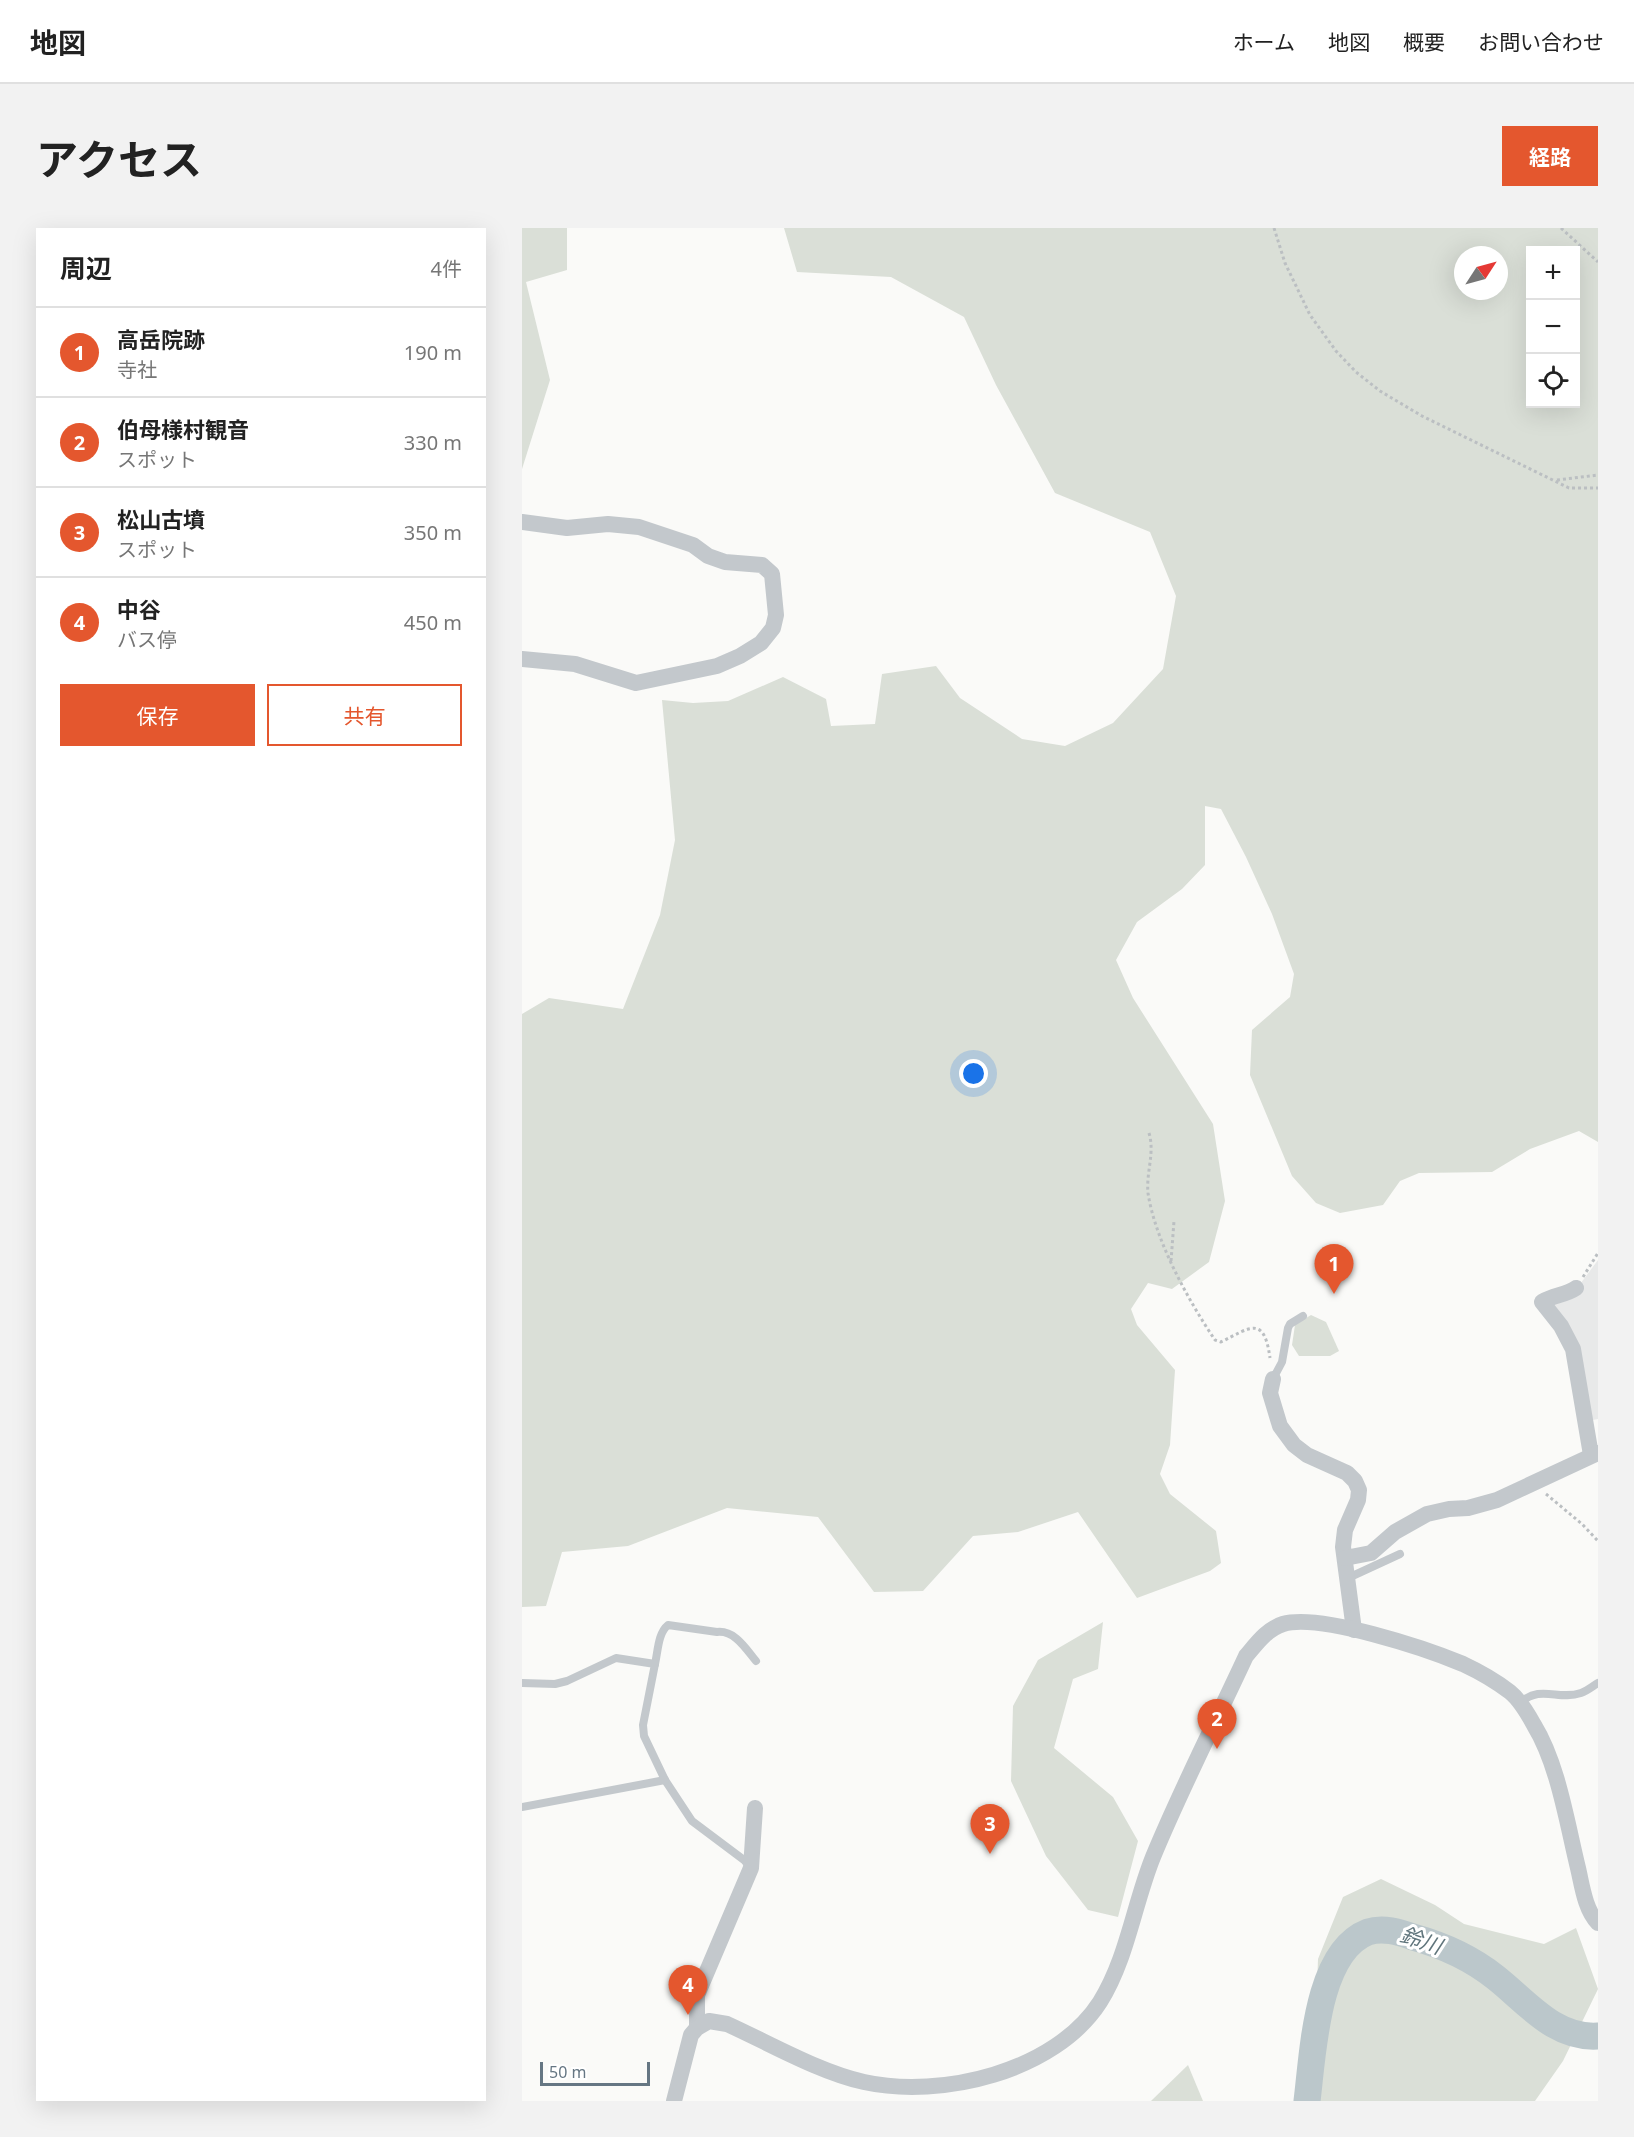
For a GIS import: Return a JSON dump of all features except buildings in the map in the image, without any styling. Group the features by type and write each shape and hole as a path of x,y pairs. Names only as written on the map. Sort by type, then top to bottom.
{"street":[{"path":"522,522 567,528 608,524 639,527 693,545 708,556 725,562 762,565 772,574 776,615 773,628 761,643 740,656 717,666 636,683 575,664 522,658"},
{"path":"1345,1558 1371,1553 1395,1532 1427,1514 1468,1508 1497,1500 1595,1454 1573,1349 1561,1326 1542,1302 1554,1295 1570,1292 1576,1288"},
{"path":"1273,1379 1270,1394 1281,1426 1294,1445 1307,1455 1347,1473 1355,1481 1359,1490 1358,1500 1345,1530 1343,1547 1354,1630"},
{"path":"674,2101 691,2035 697,2028 709,2021 726,2024 834,2073 888,2086 958,2084 1046,2054 1062,2043 1085,2021 1100,2001 1116,1967 1152,1859 1246,1656 1262,1636 1281,1624 1298,1621 1354,1630 1401,1642 1465,1665 1510,1693 1520,1703 1534,1725 1548,1754 1586,1897 1594,1919 1598,1923"},
{"path":"697,2028 697,1995 751,1868 755,1808"}],"lane":[{"path":"1273,1379 1282,1362 1287,1328 1303,1316"},
{"path":"1348,1578 1400,1554"},
{"path":"751,1868 744,1860 692,1821 665,1780 644,1736 643,1725 661,1635 668,1625 724,1631 734,1635 756,1661"},
{"path":"522,1683 561,1682 616,1658 655,1664"},
{"path":"1520,1703 1527,1697 1541,1692 1580,1694 1598,1683"},
{"path":"522,1807 665,1780"}],"path":[{"path":"1274,228 1285,263 1306,308 1336,351 1356,372 1380,391 1422,416 1555,481 1574,489 1598,488"},
{"path":"1561,228 1598,262"},
{"path":"1555,481 1598,475"},
{"path":"1149,1133 1153,1145 1148,1186 1152,1214 1171,1261 1203,1323 1215,1340 1221,1342 1251,1327 1263,1332 1269,1348 1273,1379"},
{"path":"1171,1261 1174,1221"},
{"path":"1576,1288 1598,1253"},
{"path":"1533,1483 1582,1524 1598,1541"}],"shaded area":[{"path":"522,228 567,228 567,270 526,282 550,380 522,469"},
{"path":"784,228 1598,228 1598,1142 1579,1131 1530,1149 1492,1172 1419,1173 1400,1181 1383,1205 1340,1213 1316,1203 1292,1176 1250,1075 1252,1030 1290,997 1294,974 1272,914 1221,809 1205,806 1205,865 1182,889 1137,922 1116,960 1133,998 1213,1124 1225,1201 1209,1262 1172,1289 1148,1283 1131,1309 1137,1325 1175,1370 1170,1445 1160,1474 1170,1494 1216,1531 1221,1563 1210,1571 1137,1598 1078,1512 1018,1532 973,1536 923,1591 874,1592 818,1517 727,1508 628,1546 562,1552 546,1606 522,1607 522,1014 549,998 623,1009 660,915 675,840 662,700 693,703 728,701 783,677 826,699 831,726 875,724 882,674 936,666 960,698 1022,739 1065,746 1113,723 1163,669 1176,596 1150,532 1055,493 996,385 964,317 891,277 797,272"},
{"path":"1598,1260 1598,1419 1593,1420 1552,1308 1557,1299 1572,1295"},
{"path":"1311,1315 1326,1322 1339,1351 1330,1356 1299,1356 1292,1345 1295,1325"},
{"path":"1103,1622 1098,1669 1073,1679 1054,1748 1113,1797 1138,1841 1118,1917 1088,1910 1046,1856 1011,1781 1013,1706 1038,1660"},
{"path":"1381,1879 1435,1905 1464,1924 1544,1944 1576,1928 1598,1989 1563,2061 1535,2101 1313,2101 1318,1959 1343,1897"},
{"path":"1188,2065 1203,2101 1151,2101"}],"waterway":[{"name":"鈴川","path":"1307,2101 1315,2032 1327,1982 1337,1960 1351,1943 1368,1932 1385,1930 1402,1933 1456,1953 1486,1970 1554,2025 1582,2035 1598,2036"}],"place":[{"name":"高岳院跡","path":"1334,1294"},
{"name":"伯母様村観音","path":"1217,1749"},
{"name":"松山古墳","path":"990,1854"},
{"name":"中谷","path":"688,2015"}]}
